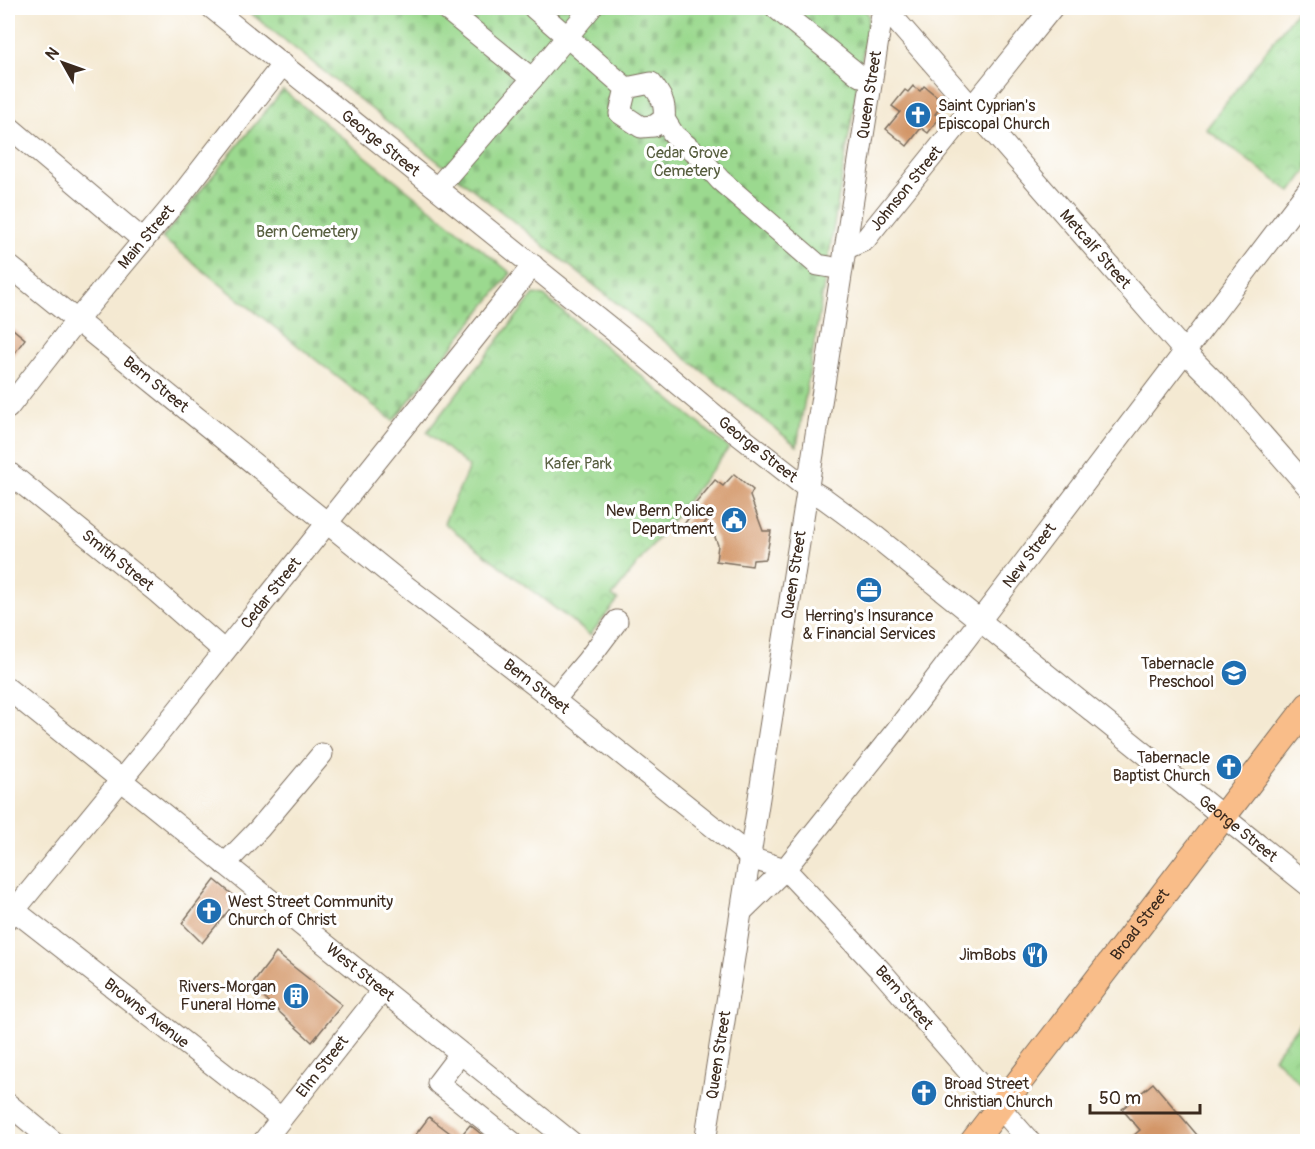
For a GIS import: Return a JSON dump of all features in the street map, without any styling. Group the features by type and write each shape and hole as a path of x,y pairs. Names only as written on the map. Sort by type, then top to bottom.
{"main road":[{"name":"Broad Street","path":"1229,823 1308,706"},
{"name":"Broad Street","path":"973,1142 1005,1113 1229,823 1308,733"},
{"name":"Broad Street","path":"994,1142 1005,1113"}],"street":[{"name":"George Street","path":"212,8 533,265 736,433 808,489 870,532 1308,885"},
{"path":"445,8 532,79"},
{"path":"534,8 568,35 626,88"},
{"path":"437,188 591,8"},
{"path":"776,8 860,76"},
{"name":"Metcalf Street","path":"884,8 1184,351 1224,392 1308,487"},
{"name":"Queen Street","path":"705,1142 884,8"},
{"name":"Johnson Street","path":"845,249 864,240 872,231 1052,8"},
{"name":"Main Street","path":"8,408 77,320 182,194 283,64"},
{"path":"626,88 651,83 663,98 664,119 674,135 699,156 720,180 818,265 830,267"},
{"path":"626,88 620,113 641,127 654,126 664,119"},
{"path":"8,126 143,240"},
{"name":"New Street","path":"741,912 785,869 888,740 1308,190"},
{"name":"Bern Street","path":"8,265 239,454 554,700 750,858 785,869 881,971 1030,1142"},
{"name":"Cedar Street","path":"10,910 120,779 327,524 533,265"},
{"name":"Smith Street","path":"8,472 224,651"},
{"path":"554,700 587,661 616,621"},
{"name":"West Street","path":"8,689 571,1142"},
{"path":"225,864 259,829 322,754"},
{"name":"Browns Avenue","path":"10,910 281,1118"},
{"name":"Elm Street","path":"267,1140 281,1118 382,992"},
{"path":"460,1054 438,1083 512,1142"},
{"path":"8,1104 54,1142"}],"green space":[{"name":"Cedar Grove Cemetery","path":"244,8 863,8 869,15 797,446"},
{"path":"1295,13 1307,27 1307,170 1291,192 1206,129"},
{"name":"Bern Cemetery","path":"283,90 511,273 393,421 162,238"},
{"name":"Kafer Park","path":"534,294 544,296 729,448 612,596 618,600 590,635 444,523 469,467 427,432"},
{"path":"1307,1013 1307,1091 1274,1057"}],"building":[{"name":"Saint Cyprian's Episcopal Church","path":"913,86 920,91 924,86 944,102 935,114 941,116 928,133 921,128 907,146 886,129 900,112 892,106 905,90 908,92"},
{"path":"8,325 25,339 8,362"},
{"name":"New Bern Police Department","path":"734,474 753,490 750,496 763,531 771,531 766,559 753,560 752,566 716,561 718,545 708,519 697,533 685,523 694,511 691,509 715,480 723,486"},
{"name":"West Street Community Church of Christ","path":"215,880 238,899 202,943 182,923"},
{"name":"Rivers-Morgan Funeral Home","path":"276,953 342,1005 312,1042 251,986"},
{"path":"1153,1083 1203,1142 1126,1142 1140,1130 1122,1109"},
{"path":"429,1117 458,1139 470,1125 491,1142 410,1142"}],"place":[{"name":"Saint Cyprian's Episcopal Church","path":"918,115"},
{"name":"New Bern Police Department","path":"734,520"},
{"name":"Herring's Insurance & Financial Services","path":"869,590"},
{"name":"Tabernacle Preschool","path":"1234,673"},
{"name":"Tabernacle Baptist Church","path":"1229,767"},
{"name":"West Street Community Church of Christ","path":"209,911"},
{"name":"JimBobs","path":"1035,955"},
{"name":"Rivers-Morgan Funeral Home","path":"296,996"},
{"name":"Broad Street Christian Church","path":"924,1093"}]}
